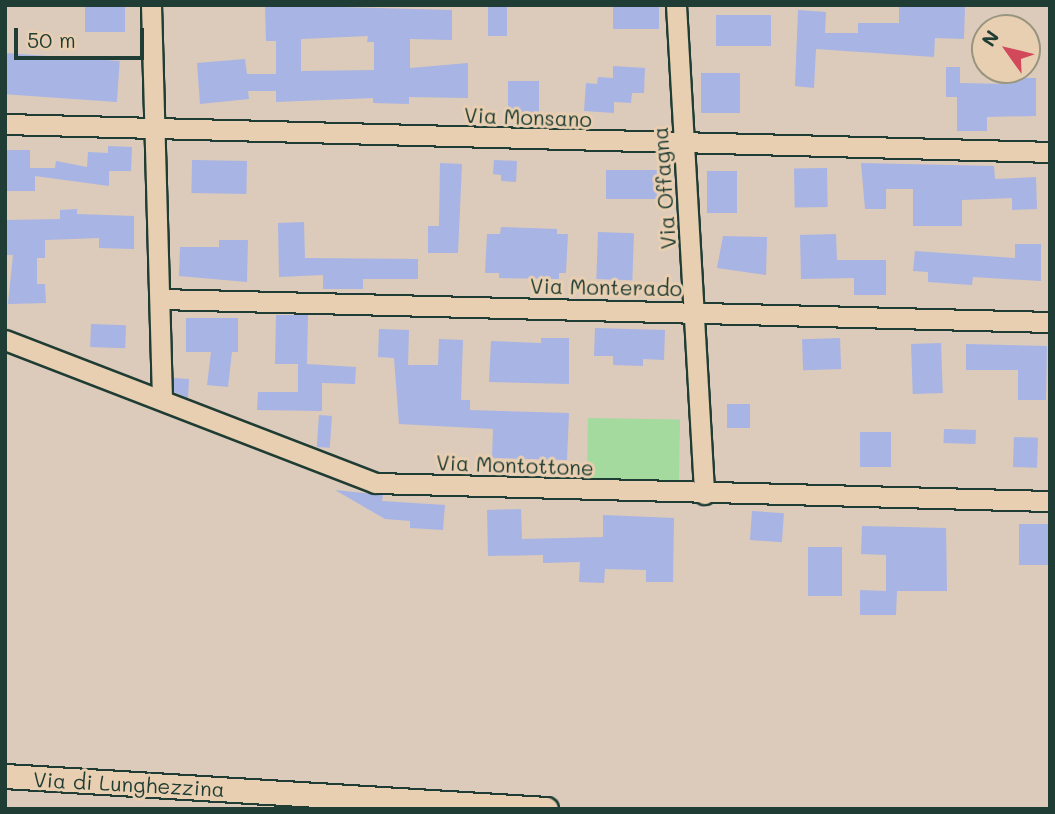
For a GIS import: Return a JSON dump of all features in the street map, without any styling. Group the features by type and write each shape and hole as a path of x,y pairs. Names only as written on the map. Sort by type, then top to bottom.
{"street":[{"path":"151,5 162,400"},
{"name":"Via Offagna","path":"676,5 704,494"},
{"name":"Via Monsano","path":"5,124 1050,152"},
{"name":"Via Monterado","path":"160,299 1050,322"},
{"name":"Via Montottone","path":"5,340 375,484 1050,501"},
{"name":"Via di Lunghezzina","path":"5,776 546,809"}],"green space":[{"path":"588,418 680,420 679,482 587,480"}],"building":[{"path":"85,5 125,5 125,32 85,32"},
{"path":"265,5 452,10 452,40 410,39 410,68 468,63 468,98 409,97 409,104 373,103 373,98 276,102 276,91 248,91 249,99 200,104 197,63 245,59 247,74 276,74 276,41 266,41","holes":["368,36 367,42 374,42 374,70 301,71 301,39"]},
{"path":"488,5 507,5 507,36 488,36"},
{"path":"613,5 659,5 659,29 613,29"},
{"path":"965,6 964,39 935,38 934,57 816,49 814,88 795,86 798,10 826,12 825,33 858,33 858,23 899,23 899,7"},
{"path":"716,15 771,15 771,46 716,46"},
{"path":"5,53 120,61 117,102 5,94"},
{"path":"613,66 645,68 644,93 632,93 631,103 614,102 614,113 584,111 586,83 597,84 598,77 613,78"},
{"path":"946,67 960,67 960,83 1036,84 1036,116 987,117 987,131 957,131 957,97 946,97"},
{"path":"701,73 740,73 740,113 701,113"},
{"path":"508,81 539,81 539,117 508,117"},
{"path":"108,146 132,147 131,171 109,171 109,186 35,176 35,191 5,191 5,150 30,150 30,168 55,168 56,161 87,167 88,152 108,153"},
{"path":"192,160 247,161 246,194 191,193"},
{"path":"494,160 517,161 516,182 501,181 501,175 493,174"},
{"path":"440,163 462,164 458,253 428,253 428,226 439,226"},
{"path":"861,163 994,166 995,179 1036,177 1037,209 1012,210 1012,198 962,200 962,226 913,226 913,189 886,189 886,209 865,209"},
{"path":"827,168 828,207 795,208 794,169"},
{"path":"606,170 657,170 657,199 606,199"},
{"path":"707,171 737,171 737,213 707,213"},
{"path":"77,209 77,214 134,216 134,249 99,248 99,238 45,240 45,258 37,258 37,284 45,284 46,303 8,304 13,255 7,255 6,220 60,219 60,210"},
{"path":"304,222 305,258 418,259 418,279 363,279 363,289 323,289 323,275 279,277 278,223"},
{"path":"501,227 557,229 557,234 568,234 566,273 559,273 559,279 499,278 499,273 485,273 487,234 500,234"},
{"path":"598,232 634,233 632,280 596,279"},
{"path":"836,234 837,260 886,260 886,295 854,295 854,278 801,279 800,235"},
{"path":"723,236 767,237 766,275 717,268"},
{"path":"219,240 248,240 247,282 179,276 180,247 219,247"},
{"path":"1015,244 1041,244 1041,281 973,277 972,285 928,282 928,272 913,271 915,251 1015,258"},
{"path":"276,315 308,315 307,364 356,367 355,384 322,383 322,411 257,410 258,392 298,392 298,364 275,364"},
{"path":"186,318 238,318 238,352 232,352 228,387 207,385 211,352 186,352"},
{"path":"91,324 126,325 125,348 90,347"},
{"path":"595,328 665,330 664,360 643,359 643,366 613,365 613,356 594,356"},
{"path":"379,329 409,330 408,365 438,365 439,339 463,340 461,400 470,400 470,410 569,413 567,460 492,458 493,429 399,424 394,358 378,357"},
{"path":"541,338 569,338 569,384 489,382 491,341 541,343"},
{"path":"840,338 841,369 803,370 802,339"},
{"path":"941,343 943,393 913,394 911,344"},
{"path":"966,344 1047,346 1046,400 1018,400 1018,370 966,370"},
{"path":"174,378 189,379 188,398 174,392"},
{"path":"727,404 750,404 750,428 727,428"},
{"path":"319,415 332,416 330,448 317,447"},
{"path":"944,429 976,430 975,444 944,443"},
{"path":"860,432 891,432 891,467 860,467"},
{"path":"1014,437 1038,438 1037,468 1013,467"},
{"path":"335,490 383,495 382,501 445,505 443,530 410,528 410,521 385,519"},
{"path":"521,509 522,539 603,537 603,515 674,518 673,582 646,582 646,570 605,569 604,583 579,582 580,562 543,563 543,555 488,556 487,510"},
{"path":"752,511 784,513 782,542 750,540"},
{"path":"1019,524 1050,524 1050,565 1019,565"},
{"path":"862,526 946,528 947,591 897,591 896,615 860,615 860,590 886,591 886,555 861,554"},
{"path":"808,547 842,547 842,596 808,596"}]}
